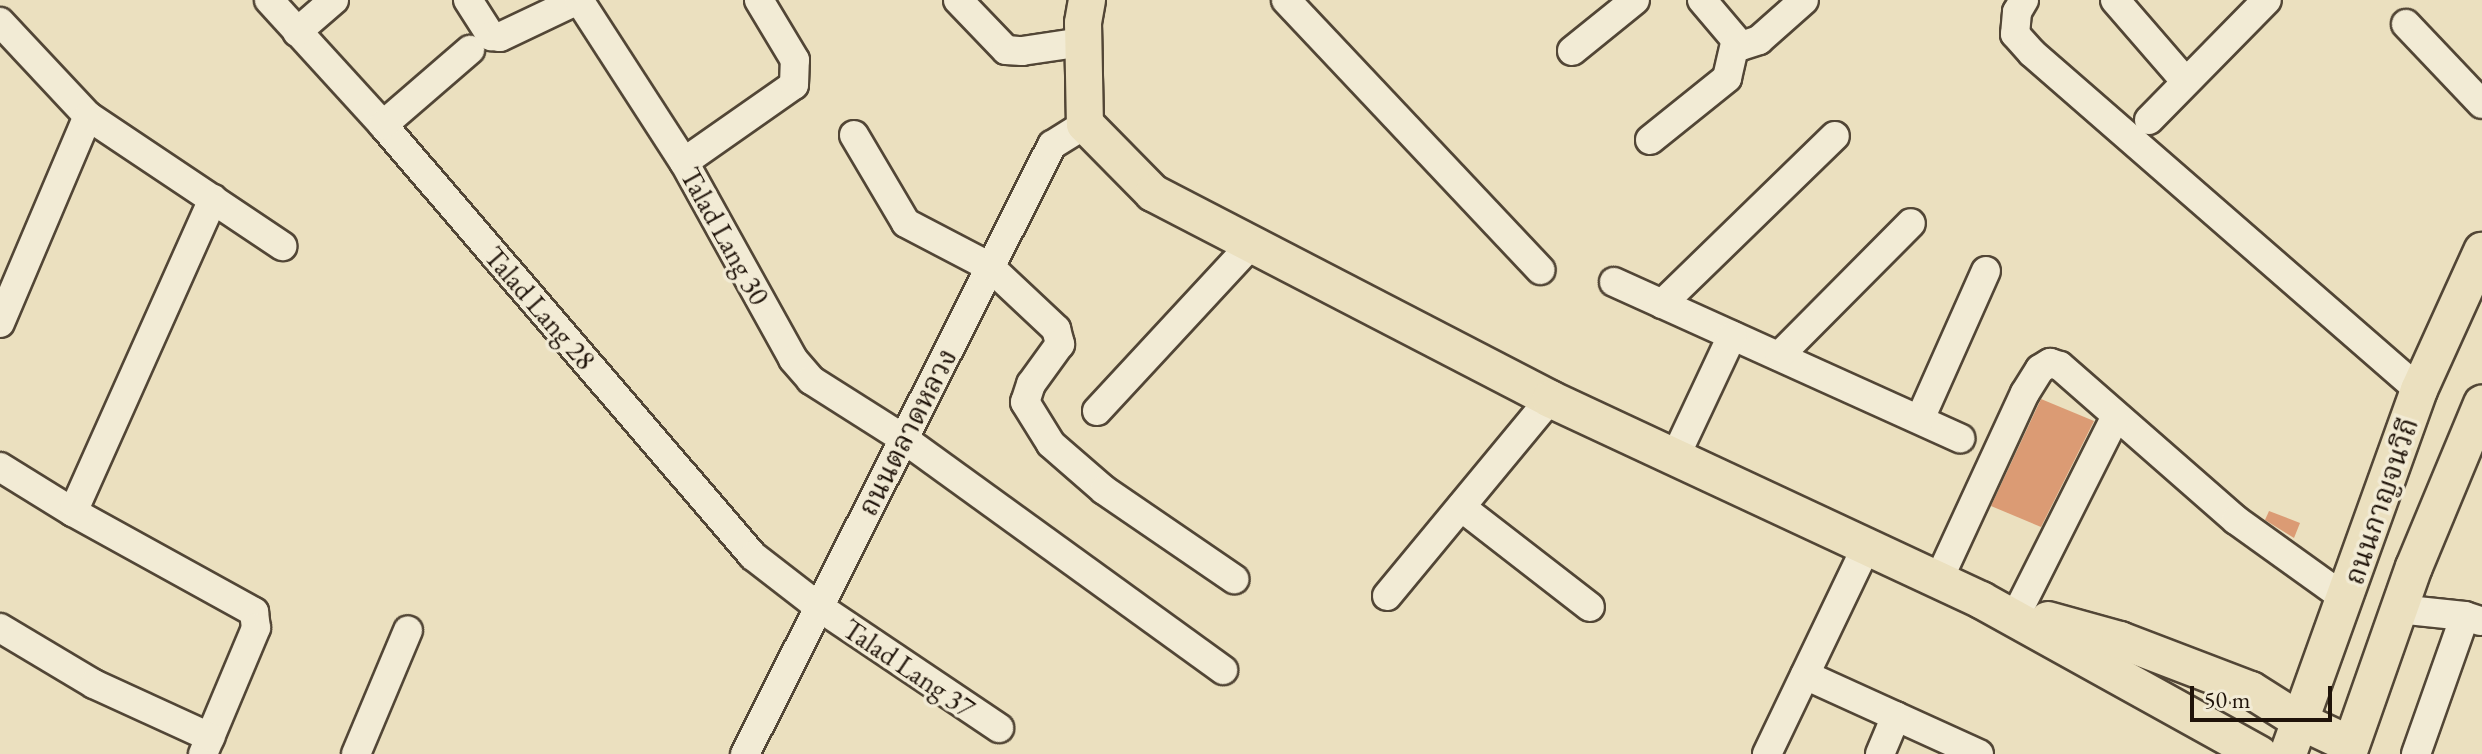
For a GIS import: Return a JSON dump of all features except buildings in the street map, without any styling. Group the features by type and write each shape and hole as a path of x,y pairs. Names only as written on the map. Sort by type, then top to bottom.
{"main road":[{"path":"1087,0 1083,42 1085,124 1153,193 1550,399 1981,600 2259,754"},
{"name":"ถนนกาญจนวิถี","path":"2288,754 2419,390 2482,251"},
{"name":"ถนนกาญจนวิถี","path":"2349,750 2398,609 2482,404"},
{"path":"1981,600 2120,640 2251,690 2349,750"}],"street":[{"name":"Talad Lang 28","path":"269,0 383,125 753,556 819,607"},
{"path":"297,32 334,0"},
{"path":"468,0 491,36 500,37 579,0"},
{"name":"Talad Lang 30","path":"579,0 684,162 793,359 811,380 904,439 1110,585 1223,670"},
{"path":"684,162 794,85 795,60 759,0"},
{"path":"958,0 1006,50 1022,51 1083,42"},
{"path":"1572,51 1635,0"},
{"path":"1702,0 1735,42 1750,46 1804,0"},
{"path":"2024,0 2017,12 2015,34 2032,53 2419,390"},
{"path":"2115,0 2186,82"},
{"path":"1283,1 1540,270"},
{"path":"2149,120 2255,4"},
{"path":"0,22 88,116 282,246"},
{"path":"2406,24 2482,104"},
{"path":"1650,140 1727,78 1735,42"},
{"path":"383,125 470,50"},
{"path":"0,323 88,116"},
{"name":"ถนนตลาดหลวง","path":"745,754 1052,145 1085,124"},
{"path":"854,135 906,223 990,267 1042,314 1060,336 1060,344 1026,393 1025,402 1038,428 1051,444 1104,490 1234,579"},
{"path":"1662,304 1835,136"},
{"path":"73,512 213,199"},
{"path":"1779,356 1911,223"},
{"path":"1097,411 1250,246"},
{"path":"1920,419 1986,271"},
{"path":"1614,282 1960,438"},
{"path":"1675,457 1732,336"},
{"path":"1938,581 2025,393 2040,369 2050,363 2060,366 2115,418 2236,520 2346,599"},
{"path":"1387,596 1550,399"},
{"path":"2018,611 2115,418"},
{"path":"0,467 73,512 254,612 256,628 207,745 94,684 0,628"},
{"path":"1461,507 1590,607"},
{"path":"1767,754 1866,547"},
{"name":"Talad Lang 37","path":"819,607 999,728"},
{"path":"2398,609 2474,619 2416,754"},
{"path":"356,754 408,630"},
{"path":"1805,675 1979,754"},
{"path":"1880,754 1896,716"}]}
